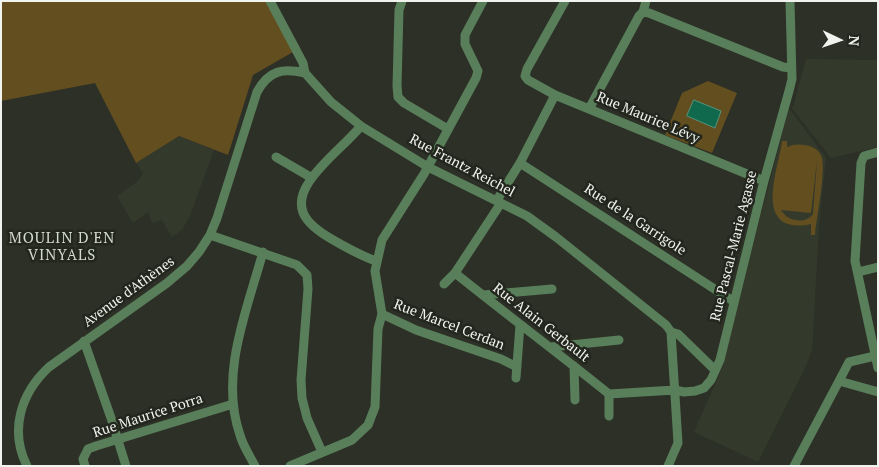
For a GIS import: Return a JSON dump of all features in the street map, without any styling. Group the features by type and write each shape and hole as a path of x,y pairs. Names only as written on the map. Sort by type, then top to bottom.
{"street":[{"name":"Rue Frantz Reichel","path":"270,1 303,62 305,72 331,102 361,126 428,167 527,216 666,325 670,332 678,334 715,370"},
{"path":"402,1 399,10 398,97 404,103 448,129"},
{"name":"Rue Marcel Cerdan","path":"483,1 465,35 465,44 478,71 428,167 382,240 375,271 382,314 416,330 501,359 517,367"},
{"name":"Rue Maurice Lévy","path":"564,1 527,69 525,76 528,80 555,95 764,181"},
{"path":"589,109 639,16 643,12 646,1"},
{"name":"Rue Pascal-Marie Agasse","path":"675,390 686,392 704,388 720,360 733,301 792,79 790,1"},
{"path":"643,12 783,67 791,68"},
{"name":"Avenue d'Athènes","path":"27,466 21,451 18,432 20,415 28,392 37,378 84,341 168,284 190,263 210,235 257,92 266,79 277,72 286,70 305,72"},
{"path":"444,284 455,273 499,202 555,95"},
{"path":"361,126 312,178 303,193 303,215 310,225 320,233 365,258 376,262"},
{"path":"878,152 864,156 861,163 855,261 875,337 875,356 878,368"},
{"path":"276,157 312,178"},
{"name":"Rue de la Garrigole","path":"520,163 733,301"},
{"path":"210,235 297,265 307,275 308,289 301,380 302,398 307,418 322,452"},
{"path":"255,466 240,436 233,404 232,385 234,360 263,252"},
{"path":"858,272 878,267"},
{"name":"Rue Alain Gerbault","path":"455,273 609,394"},
{"path":"483,295 552,289"},
{"path":"290,466 352,440 368,425 375,407 378,329 382,314"},
{"path":"516,378 520,325"},
{"path":"668,466 678,443 670,332"},
{"path":"551,347 619,340"},
{"path":"84,341 126,466"},
{"path":"794,466 849,362 875,356"},
{"path":"574,366 575,400"},
{"path":"839,381 878,392"},
{"path":"610,416 609,394 675,390"},
{"name":"Rue Maurice Porra","path":"85,466 83,459 88,449 233,404"}],"shaded area":[{"path":"1,1 274,1 300,48 253,75 228,155 179,136 136,163 95,83 1,101"},
{"path":"806,59 878,60 878,147 831,158 791,107 793,107"},
{"path":"708,81 737,93 712,153 665,135 682,93"},
{"path":"694,100 721,111 715,128 687,116"},
{"path":"789,108 826,158 819,226 812,351 758,462 694,432 723,366"},
{"path":"179,136 214,150 190,216 182,230 172,237 162,220 152,223 148,212 133,223 117,196 138,181 143,173 136,163"},
{"path":"782,141 787,141 787,147 796,144 808,145 816,149 821,155 823,171 815,235 811,235 811,224 799,226 788,224 779,218 775,210 773,187","holes":["817,160 813,214 805,220 796,220 787,217 781,210 811,213"]}],"district":[{"name":"MOULIN D'EN VINYALS","path":"62,248"}]}
